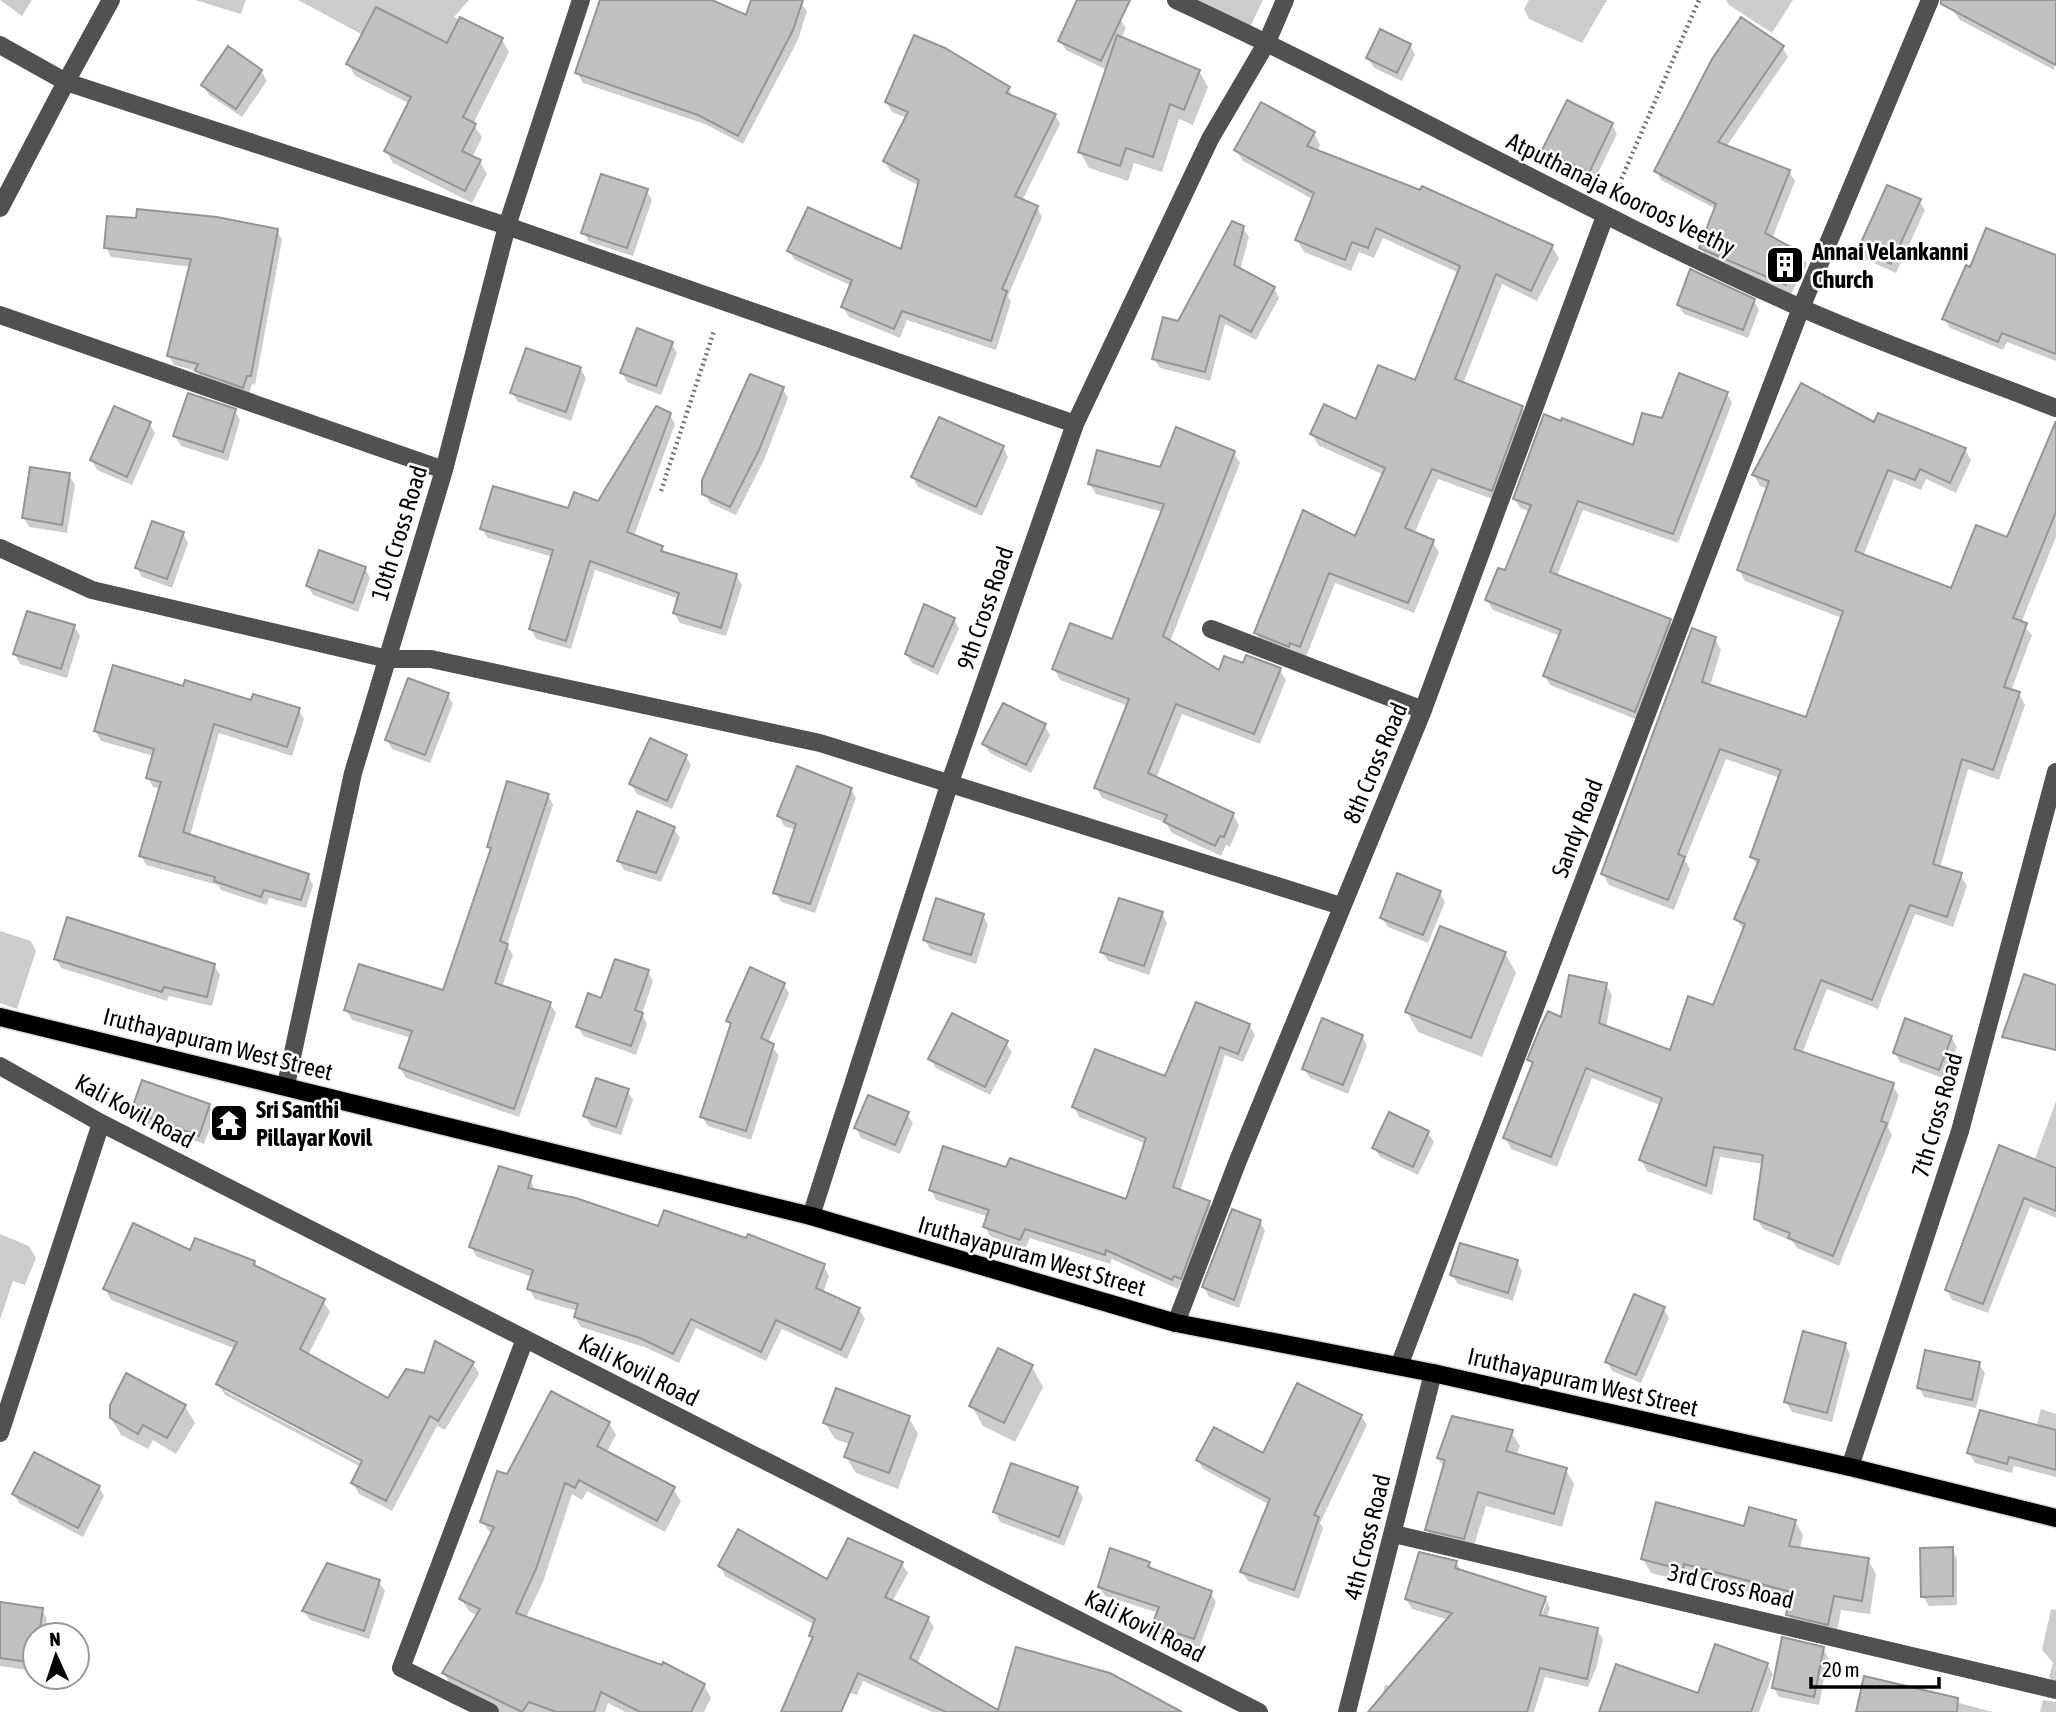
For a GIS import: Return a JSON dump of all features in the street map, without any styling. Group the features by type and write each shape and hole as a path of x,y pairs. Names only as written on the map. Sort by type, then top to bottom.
{"main road":[{"name":"Iruthayapuram West Street","path":"0,1017 810,1216 1176,1323 1433,1373 1850,1467 2056,1518"}],"street":[{"path":"0,208 111,0"},
{"name":"10th Cross Road","path":"286,1086 354,773 444,470 507,226 580,0"},
{"name":"Atputhanaja Kooroos Veethy","path":"1176,0 1267,42 1605,216 1801,308 2056,408"},
{"name":"9th Cross Road","path":"810,1216 949,785 1075,424 1210,139 1267,42 1285,0"},
{"name":"Sandy Road","path":"1399,1366 1801,308 1930,0"},
{"path":"0,45 66,82 507,226 1075,424"},
{"name":"8th Cross Road","path":"1176,1323 1341,906 1423,710 1605,216"},
{"path":"0,315 444,470"},
{"path":"0,548 92,590 388,659 431,659 820,743 1341,906"},
{"path":"1211,629 1423,710"},
{"name":"7th Cross Road","path":"1850,1467 1959,1130 2056,772"},
{"name":"Kali Kovil Road","path":"0,1066 101,1123 1259,1712"},
{"path":"0,1433 101,1123"},
{"path":"489,1712 401,1668 525,1339"},
{"name":"4th Cross Road","path":"1347,1712 1433,1373"},
{"name":"3rd Cross Road","path":"1394,1534 2056,1690"}],"path":[{"path":"1605,216 1699,0"},
{"path":"661,491 724,301"}],"building":[{"path":"600,0 712,0 746,15 751,0 803,0 793,30 738,136 698,115 575,73"},
{"path":"1077,0 1130,0 1101,61 1058,41"},
{"path":"1941,0 2056,0 2056,65 1941,4"},
{"path":"376,7 447,43 460,17 503,38 463,117 476,124 462,151 481,160 465,191 384,151 411,97 346,64"},
{"path":"1741,17 1784,46 1718,142 1790,170 1765,233 1802,253 1786,285 1699,248 1716,204 1654,171 1712,59"},
{"path":"1380,29 1411,44 1397,73 1366,58"},
{"path":"914,35 945,48 1010,87 1006,93 1056,114 1015,196 1038,206 1002,289 1007,291 991,341 902,311 894,329 841,307 852,280 787,251 808,207 901,249 919,180 883,161 908,112 885,102"},
{"path":"1117,35 1200,70 1184,110 1170,104 1153,157 1126,148 1120,166 1078,152"},
{"path":"228,46 262,70 236,109 201,85"},
{"path":"1567,100 1613,123 1589,173 1542,150"},
{"path":"1261,102 1315,132 1307,146 1420,190 1422,186 1553,245 1531,291 1496,274 1455,379 1523,406 1492,491 1432,469 1405,528 1434,540 1408,603 1329,573 1300,647 1290,643 1289,647 1254,633 1303,510 1355,536 1385,468 1310,434 1324,404 1356,419 1378,365 1415,380 1460,266 1376,228 1368,248 1352,242 1345,260 1295,240 1314,193 1234,150"},
{"path":"601,174 648,189 627,248 581,233"},
{"path":"1887,185 1921,199 1891,264 1858,249"},
{"path":"137,209 217,217 278,229 251,376 247,376 243,388 195,371 198,364 167,356 191,259 104,248 107,216 136,218"},
{"path":"1232,221 1244,226 1234,265 1275,287 1251,332 1220,315 1205,372 1152,359 1163,317 1178,321"},
{"path":"1986,228 2056,255 2056,354 2002,333 1998,342 1942,319 1966,265 1970,267"},
{"path":"1690,269 1755,299 1743,330 1677,305"},
{"path":"637,328 673,342 656,386 620,373"},
{"path":"526,348 581,367 566,412 510,393"},
{"path":"1679,373 1728,392 1673,534 1578,501 1550,572 1671,619 1635,712 1543,676 1561,630 1485,600 1498,568 1505,570 1531,505 1513,499 1544,414 1561,421 1562,418 1633,445 1642,413 1662,418"},
{"path":"750,374 784,387 759,450 730,507 702,494 702,480"},
{"path":"1801,383 1874,422 1878,413 1966,448 1950,483 1920,469 1915,480 1888,470 1855,551 1951,588 1976,525 2007,537 2056,421 2056,512 2013,618 2027,623 2004,687 2020,692 1993,770 1962,759 1933,864 1962,873 1947,917 1910,905 1872,1000 1821,980 1794,1049 1894,1083 1881,1121 1887,1123 1833,1256 1788,1238 1790,1233 1754,1219 1763,1155 1714,1147 1706,1186 1639,1160 1662,1098 1586,1068 1551,1157 1503,1138 1533,1062 1527,1060 1548,1011 1561,1017 1569,975 1607,983 1599,1023 1670,1050 1688,996 1713,1005 1745,924 1734,919 1759,860 1750,857 1781,770 1720,749 1678,854 1685,857 1668,900 1601,874 1692,628 1716,637 1702,682 1806,717 1843,611 1737,570 1769,481 1752,475"},
{"path":"188,393 236,409 223,452 173,436"},
{"path":"114,406 151,422 127,477 90,460"},
{"path":"656,406 671,413 627,532 663,546 661,551 737,574 721,628 673,613 679,593 590,561 566,641 529,629 553,550 480,529 493,486 568,508 574,492 598,501"},
{"path":"939,417 1004,446 976,507 911,477"},
{"path":"1176,427 1235,451 1163,636 1219,670 1224,656 1243,663 1246,655 1281,668 1254,734 1176,704 1148,773 1234,813 1224,837 1220,836 1215,846 1164,822 1167,815 1094,788 1129,699 1052,669 1070,623 1112,639 1164,504 1088,484 1097,450 1160,467"},
{"path":"30,467 70,473 62,525 22,518"},
{"path":"152,521 184,532 167,579 135,568"},
{"path":"319,550 366,567 353,603 306,586"},
{"path":"924,604 955,618 933,667 905,654"},
{"path":"27,611 75,625 61,669 13,654"},
{"path":"113,665 183,686 185,680 251,700 253,694 300,708 287,747 214,724 183,832 309,874 301,900 264,890 261,897 214,881 215,877 139,856 161,782 146,778 154,749 94,731"},
{"path":"408,678 449,693 425,755 385,740"},
{"path":"1003,703 1046,724 1026,765 982,744"},
{"path":"650,738 687,755 667,801 629,784"},
{"path":"797,766 852,788 810,904 773,893 796,824 777,816"},
{"path":"507,781 549,794 500,941 508,944 495,983 551,1002 514,1109 399,1068 412,1031 344,1010 359,964 443,990 491,848 487,847"},
{"path":"637,811 675,827 656,873 617,861"},
{"path":"1397,873 1441,891 1423,935 1380,918"},
{"path":"936,898 984,914 971,955 923,940"},
{"path":"1119,898 1163,912 1144,966 1100,952"},
{"path":"67,917 215,964 207,997 164,987 162,992 54,959"},
{"path":"1440,926 1506,952 1471,1038 1405,1012"},
{"path":"615,959 649,970 635,1010 643,1013 631,1046 576,1027 588,993 601,998"},
{"path":"750,967 785,983 761,1038 774,1044 746,1131 700,1117 731,1023 726,1021"},
{"path":"2024,974 2056,985 2056,1050 2002,1037"},
{"path":"1196,1002 1250,1024 1238,1054 1220,1047 1173,1187 1210,1201 1181,1279 1174,1276 1172,1280 1106,1250 1105,1255 1025,1229 1020,1240 983,1227 989,1210 929,1190 943,1146 1006,1167 1010,1158 1126,1199 1146,1138 1072,1107 1095,1049 1165,1076"},
{"path":"952,1013 1008,1041 985,1087 928,1059"},
{"path":"1322,1018 1363,1035 1343,1085 1302,1069"},
{"path":"1905,1018 1952,1036 1939,1070 1893,1053"},
{"path":"596,1078 629,1089 616,1127 583,1116"},
{"path":"142,1080 210,1104 199,1136 131,1111"},
{"path":"868,1095 909,1112 895,1145 854,1128"},
{"path":"1389,1112 1429,1131 1413,1167 1372,1148"},
{"path":"1999,1145 2056,1168 2056,1211 2024,1198 1983,1304 1945,1290"},
{"path":"499,1166 532,1176 528,1188 576,1198 658,1226 664,1210 746,1238 748,1234 825,1264 816,1288 860,1308 841,1350 776,1320 761,1352 691,1319 673,1354 640,1338 574,1317 578,1304 527,1289 533,1270 469,1247"},
{"path":"1232,1209 1261,1220 1234,1300 1202,1287"},
{"path":"133,1223 190,1250 195,1238 255,1261 254,1265 325,1299 300,1349 388,1398 406,1369 424,1373 435,1341 474,1362 438,1421 430,1416 386,1501 351,1483 362,1461 216,1384 237,1342 103,1289"},
{"path":"1460,1243 1518,1260 1508,1293 1450,1275"},
{"path":"1634,1294 1665,1307 1636,1375 1605,1362"},
{"path":"1803,1331 1846,1343 1827,1413 1784,1402"},
{"path":"998,1348 1033,1365 1004,1423 969,1406"},
{"path":"1925,1350 1980,1362 1972,1400 1917,1388"},
{"path":"126,1373 186,1405 167,1438 143,1425 138,1434 110,1418 110,1405"},
{"path":"1297,1383 1362,1415 1314,1515 1319,1517 1294,1590 1240,1572 1270,1499 1196,1460 1214,1427 1263,1453"},
{"path":"836,1388 910,1416 889,1473 844,1457 853,1433 823,1423"},
{"path":"551,1391 610,1422 597,1446 675,1487 657,1521 579,1480 575,1488 565,1483 536,1569 516,1613 662,1665 663,1662 705,1684 691,1712 640,1712 601,1692 594,1712 556,1712 529,1702 522,1712 442,1673 480,1609 459,1599 494,1527 480,1522 497,1471 507,1474"},
{"path":"1980,1410 2056,1430 2056,1470 2009,1457 2007,1464 1967,1453"},
{"path":"1452,1416 1513,1430 1506,1451 1567,1468 1554,1514 1478,1492 1464,1539 1425,1530 1445,1460 1437,1458"},
{"path":"34,1452 100,1486 78,1528 12,1494"},
{"path":"1011,1463 1078,1487 1059,1537 993,1512"},
{"path":"1656,1502 1744,1526 1749,1507 1796,1520 1789,1546 1869,1558 1862,1601 1834,1596 1828,1625 1786,1615 1791,1592 1684,1564 1683,1570 1641,1559"},
{"path":"738,1529 827,1579 848,1538 903,1562 885,1597 929,1617 910,1658 998,1710 1016,1647 1110,1673 1182,1712 946,1712 858,1673 841,1712 781,1712 813,1637 809,1636 815,1619 718,1566"},
{"path":"1953,1547 1953,1596 1921,1597 1920,1548"},
{"path":"1110,1548 1150,1562 1148,1567 1212,1591 1194,1639 1152,1625 1159,1607 1098,1587"},
{"path":"1419,1552 1457,1561 1455,1568 1546,1597 1540,1615 1598,1628 1587,1679 1540,1668 1527,1712 1368,1712 1452,1613 1405,1599"},
{"path":"327,1563 380,1580 364,1631 302,1611"},
{"path":"0,1602 43,1608 41,1621 21,1621 21,1661 0,1658"},
{"path":"1782,1637 1824,1647 1814,1697 1772,1688"},
{"path":"1715,1644 1768,1663 1751,1712 1599,1712 1616,1664 1698,1693"},
{"path":"1864,1676 1958,1698 1957,1712 1856,1712"}],"place":[{"name":"Annai Velankanni Church","path":"1785,265"},
{"name":"Sri Santhi Pillayar Kovil","path":"229,1123"}]}
